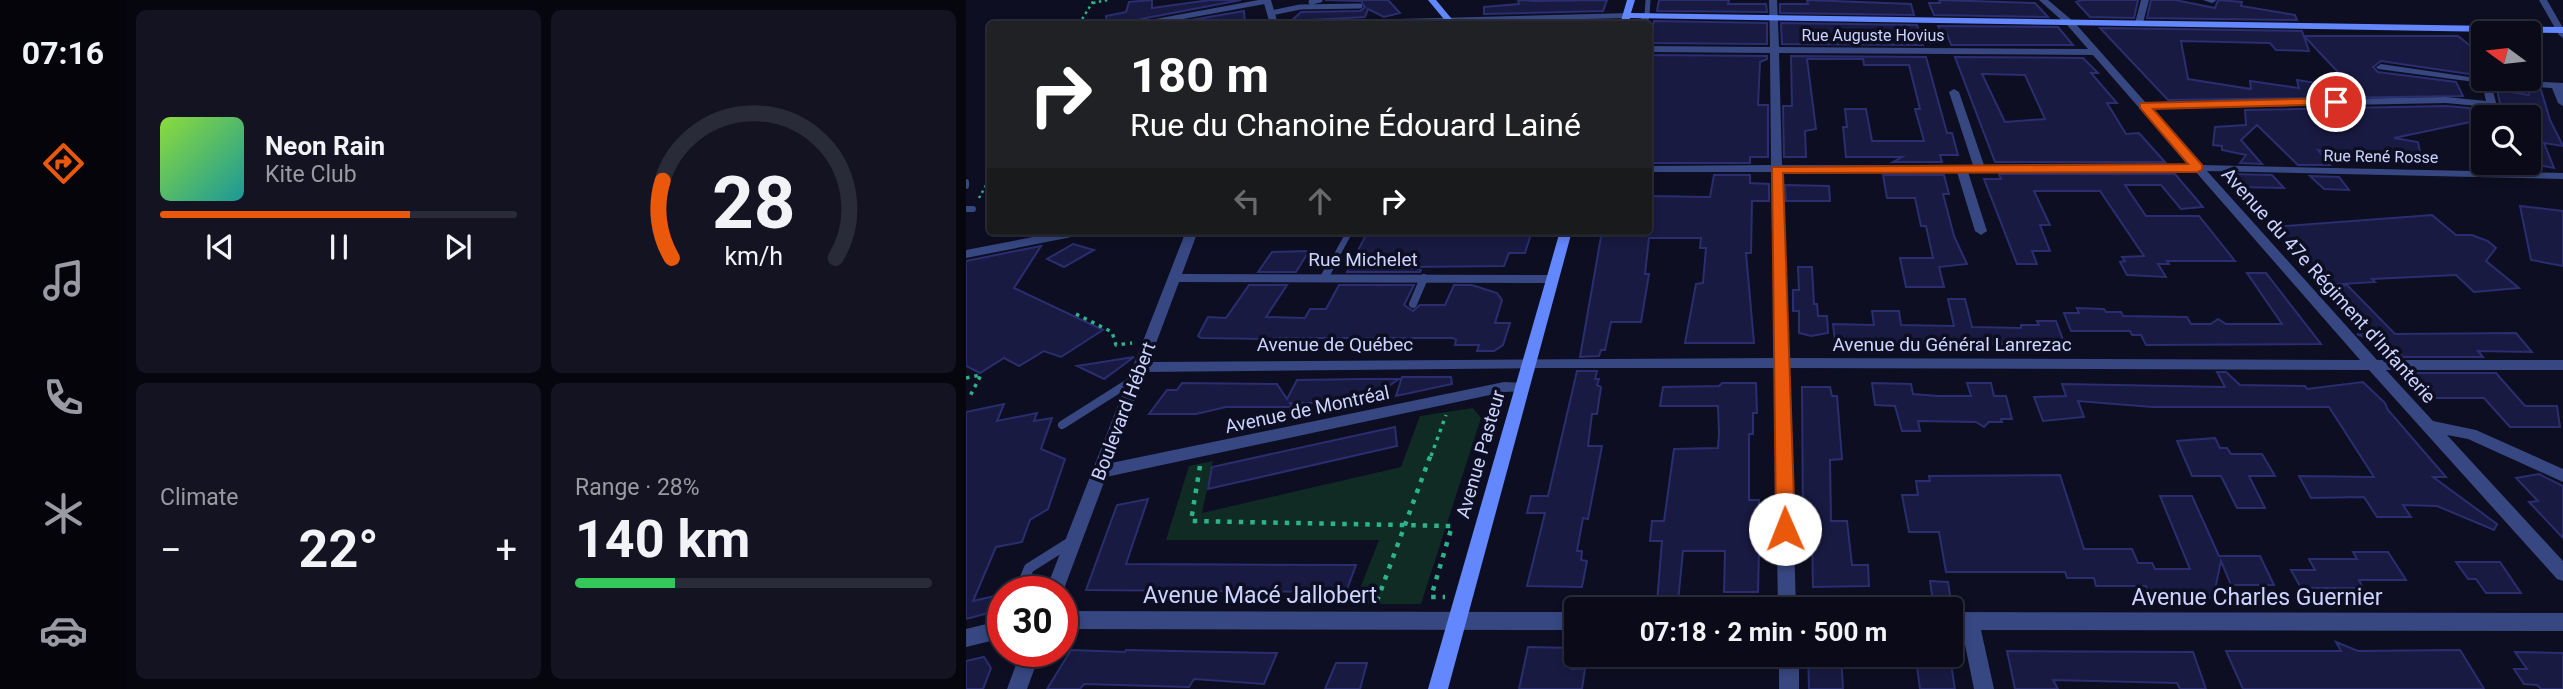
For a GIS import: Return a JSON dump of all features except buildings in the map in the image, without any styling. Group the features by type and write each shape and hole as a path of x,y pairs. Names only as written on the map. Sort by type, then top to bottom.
{"main road":[{"path":"1433,0 1449,21"},
{"path":"1631,0 1625,20 1647,15 2562,32"},
{"name":"Avenue Pasteur","path":"1438,689 1565,235"}],"street":[{"path":"1773,0 1787,597"},
{"name":"Avenue du 47e Régiment d'Infanterie","path":"2043,0 2096,52 2563,573"},
{"path":"2139,23 2146,0"},
{"path":"2543,0 2562,32"},
{"path":"1644,21 1647,15"},
{"path":"1538,21 1625,20"},
{"name":"Rue Auguste Hovius","path":"1652,49 2096,52"},
{"path":"2381,66 2471,79"},
{"path":"2541,84 2559,85 2563,103"},
{"path":"2144,106 2446,100 2492,105 2488,91"},
{"path":"1954,92 1979,168"},
{"path":"1961,168 1981,231"},
{"name":"Rue René Rosse","path":"1652,169 2471,169"},
{"name":"Rue René Rosse","path":"2541,173 2563,176"},
{"path":"966,254 1062,235"},
{"name":"Boulevard Hébert","path":"1060,576 1190,235"},
{"name":"Rue Michelet","path":"1174,278 1553,279"},
{"name":"Avenue de Québec","path":"1138,372 1246,363 1529,364"},
{"name":"Avenue du Général Lanrezac","path":"1529,364 2563,365"},
{"name":"Avenue de Montréal","path":"1100,472 1504,387 1522,387"},
{"path":"2431,426 2471,434 2563,476"},
{"name":"Avenue Macé Jallobert","path":"1078,620 1458,620"},
{"path":"1458,620 1564,621"},
{"name":"Avenue Charles Guernier","path":"1963,621 2563,622"},
{"path":"1963,627 1984,689"},
{"path":"966,638 987,633"},
{"path":"1017,689 1025,667"},
{"path":"1788,667 1789,689"}],"lane":[{"path":"1311,2 1320,0"},
{"path":"1647,15 1648,0"},
{"path":"1269,5 1360,6"},
{"path":"1162,21 1269,5 1288,6"},
{"path":"1324,278 1348,235"},
{"path":"1413,304 1424,278"},
{"path":"1062,425 1138,372"},
{"path":"1026,576 1029,568 1074,539"}],"path":[{"path":"1081,21 1093,1 1108,0"},
{"path":"1076,314 1112,332 1116,345 1150,341"},
{"path":"966,378 981,375 970,396"},
{"path":"1371,620 1452,399"},
{"path":"1203,450 1191,521 1452,526 1431,597 1465,596"}],"green space":[{"path":"1473,408 1481,418 1421,604 1354,604 1379,540 1166,540 1189,466 1213,461 1202,513 1401,467 1420,416"}],"route":[{"path":"1785,529 1776,170 2198,168 2144,106 2336,102"}]}
